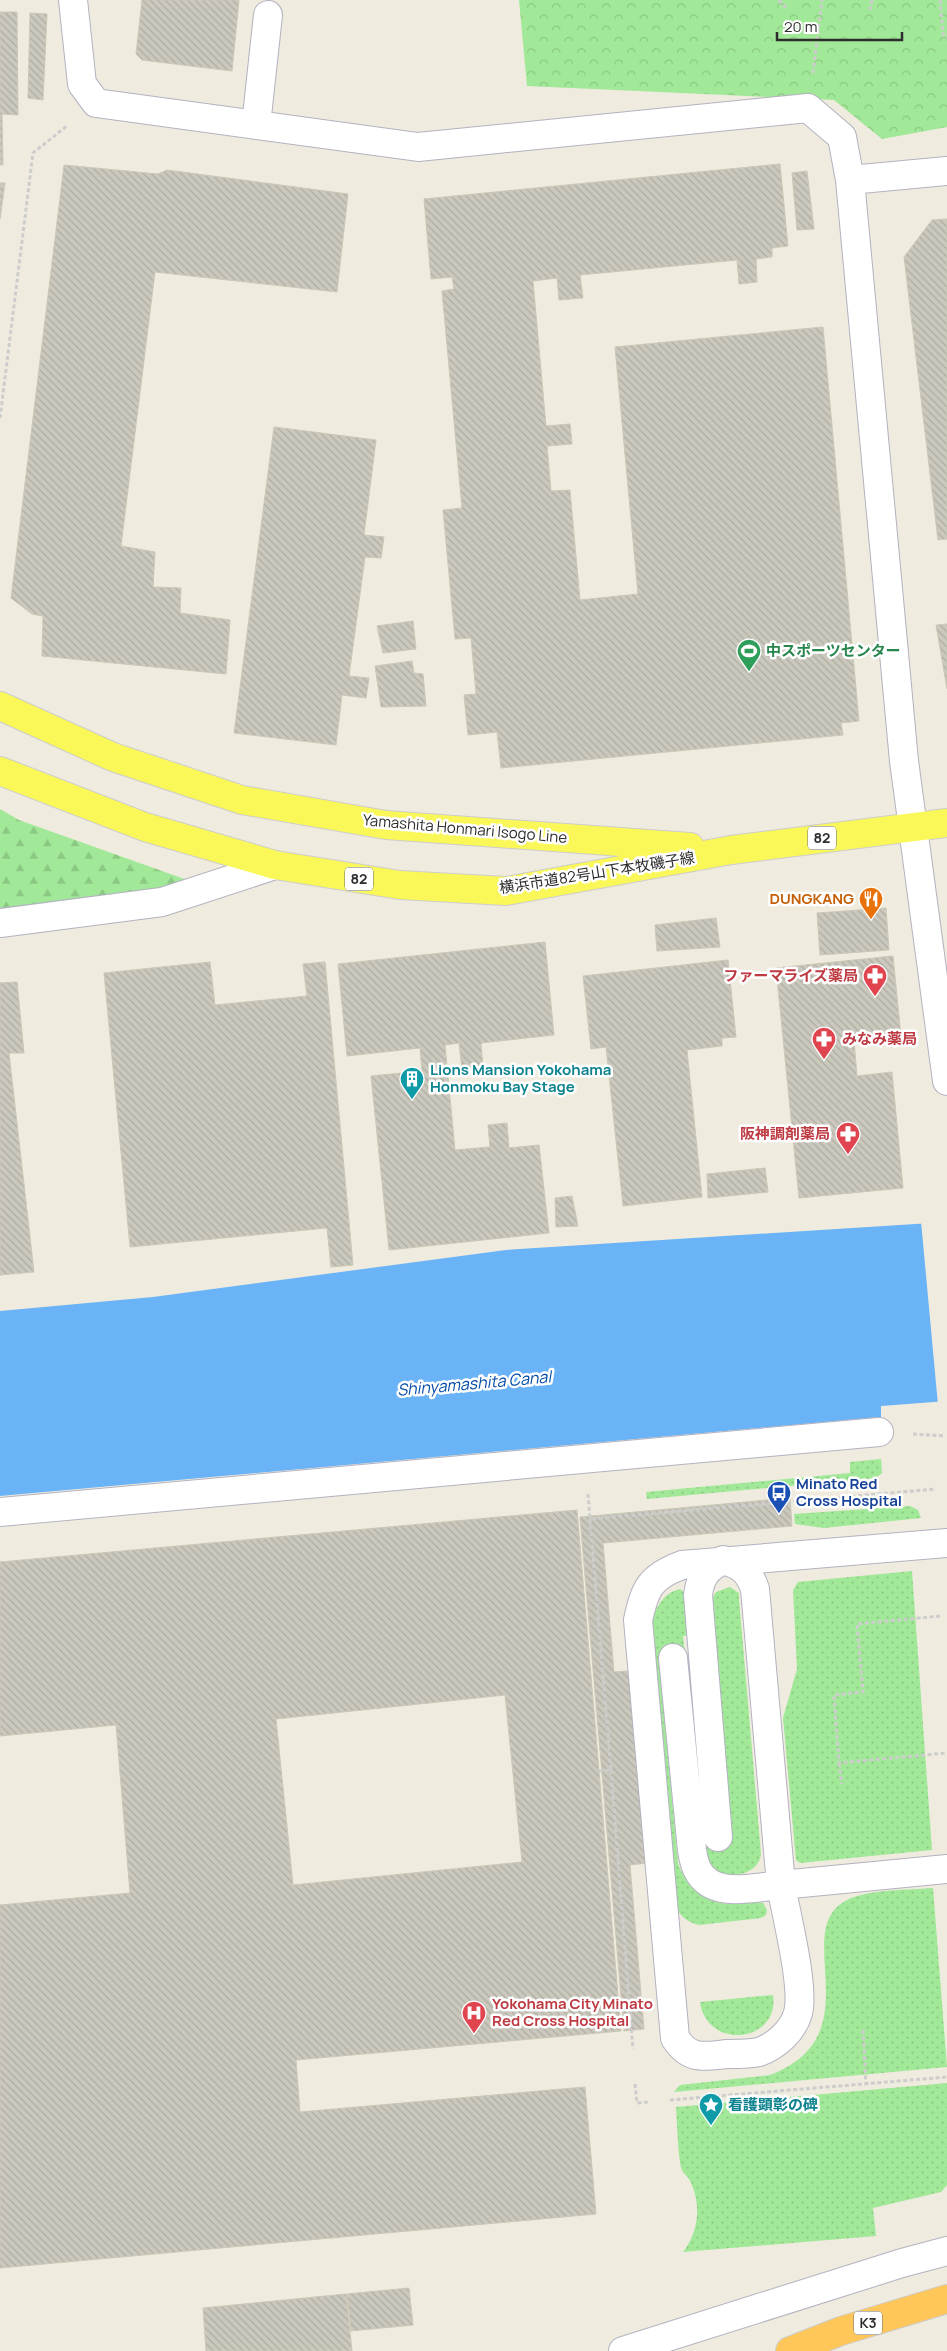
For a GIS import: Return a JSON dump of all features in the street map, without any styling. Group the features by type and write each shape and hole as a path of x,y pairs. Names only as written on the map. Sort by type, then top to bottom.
{"highway":[{"name":"K3","path":"790,2351 841,2331 944,2300"}],"main road":[{"name":"Yamashita Honmari Isogo Line","path":"0,706 113,757 242,800 386,825 731,850 947,823"},
{"name":"横浜市道82号山下本牧磯子線","path":"0,771 145,827 275,864 400,885 506,891 731,850"}],"street":[{"path":"73,0 82,84 96,103 418,147 808,108 842,137 850,180 903,751 943,1017 947,1081"},
{"path":"256,125 268,15"},
{"path":"850,180 947,171"},
{"path":"0,923 162,902 275,864"},
{"path":"0,1512 879,1432"},
{"path":"718,1837 698,1595 700,1583 705,1573 712,1565 723,1560 744,1568 751,1577 755,1589 781,1885 800,1989 798,2013 788,2033 775,2043 758,2052 698,2057 688,2053 675,2038 672,2029 638,1620 642,1599 652,1581 665,1571 682,1565 723,1560 947,1543"},
{"path":"673,1658 692,1850 697,1870 710,1884 720,1889 730,1890 947,1869"},
{"path":"624,2351 902,2263 947,2251"}],"path":[{"path":"779,0 787,10"},
{"path":"808,108 822,0"},
{"path":"870,10 872,0"},
{"path":"940,0 943,34 947,38"},
{"path":"0,418 33,153 96,103"},
{"path":"842,1784 834,1695 863,1692 857,1624 940,1616"},
{"path":"840,1762 946,1753"},
{"path":"611,1770 633,2050"},
{"path":"863,2030 866,2084"},
{"path":"670,2100 947,2077"},
{"path":"636,2084 637,2103 648,2102"}],"green space":[{"path":"519,0 947,0 947,127 882,139 834,100 527,86"},
{"path":"0,809 19,820 204,886 0,911"},
{"path":"881,1459 882,1473 876,1478 647,1499 646,1492 850,1473 850,1462"},
{"path":"910,1506 918,1510 921,1518 824,1528 795,1524 794,1514"},
{"path":"912,1571 932,1850 800,1863 796,1860 783,1718 797,1669 793,1590 798,1582"},
{"path":"730,1587 739,1593 761,1854 756,1866 751,1870 746,1873 733,1875 715,1871 708,1864 703,1841 730,1839 711,1601 716,1592"},
{"path":"680,1589 685,1593 689,1635 683,1636 685,1655 659,1658 678,1863 691,1887 713,1901 731,1904 763,1903 767,1910 766,1915 761,1918 699,1925 684,1918 674,1905 650,1630 653,1617 663,1599 673,1591"},
{"path":"933,1888 947,2067 674,2092 680,2085 770,2075 801,2057 818,2035 825,2010 825,1934 831,1914 847,1900 856,1896 889,1891"},
{"path":"773,1995 772,2011 766,2023 755,2031 742,2035 728,2034 715,2028 705,2018 700,2002"},
{"path":"947,2083 947,2185 941,2192 873,2208 876,2236 683,2252 693,2236 697,2207 693,2188 681,2165 676,2107"}],"water":[{"name":"Shinyamashita Canal","path":"947,1222 947,1401 881,1406 881,1417 0,1496 0,1311 153,1297 506,1250"}],"pier":[{"path":"947,1220 947,1404 938,1405 921,1221"}],"building":[{"path":"142,0 239,0 232,71 142,60 136,54"},
{"path":"0,12 17,12 18,115 2,114 3,165 0,165"},
{"path":"30,13 47,14 43,100 28,98"},
{"path":"780,164 788,246 772,248 772,257 756,259 757,282 739,284 737,260 580,275 583,298 559,300 557,278 533,281 546,426 570,424 572,444 547,446 551,491 570,490 580,600 638,594 615,347 823,327 859,721 841,723 843,735 501,768 497,732 468,735 464,695 476,694 471,638 455,639 443,510 462,508 442,291 454,289 452,277 431,279 424,199"},
{"path":"64,165 158,174 167,170 348,194 337,292 155,272 121,546 155,552 153,587 181,588 180,613 230,620 226,674 42,656 43,616 32,614 11,598"},
{"path":"807,171 814,229 797,230 792,173"},
{"path":"0,183 5,183 0,219"},
{"path":"947,219 947,539 938,540 904,257 932,220"},
{"path":"274,427 376,440 364,535 384,537 381,558 365,557 349,676 369,678 366,698 342,695 336,745 234,733"},
{"path":"413,621 416,649 383,653 377,626"},
{"path":"947,624 947,689 936,625"},
{"path":"412,661 414,673 423,674 426,706 381,707 375,666"},
{"path":"886,908 889,950 820,955 817,913"},
{"path":"716,918 720,947 657,951 655,925"},
{"name":"Lions Mansion Yokohama Honmoku Bay Stage","path":"545,942 554,1035 481,1043 483,1068 462,1069 459,1043 445,1045 455,1150 490,1147 488,1125 507,1123 509,1148 539,1145 549,1233 389,1250 371,1076 422,1071 420,1048 347,1056 338,964"},
{"path":"893,956 901,1036 854,1041 857,1076 892,1072 903,1188 799,1198 776,968"},
{"path":"728,960 736,1037 722,1038 722,1046 687,1050 702,1197 623,1206 606,1047 591,1049 583,976"},
{"path":"210,962 215,1005 307,996 303,964 325,962 353,1265 331,1267 327,1228 130,1247 104,973"},
{"path":"17,982 24,1053 9,1053 34,1272 0,1275 0,983"},
{"path":"765,1168 768,1192 708,1198 707,1174"},
{"path":"572,1196 578,1226 556,1227 555,1198"},
{"path":"790,1498 792,1526 603,1543 614,1672 641,1670 657,1862 630,1865 644,2029 624,2031 580,1517"},
{"path":"577,1510 621,2031 296,2060 300,2112 585,2087 596,2214 0,2268 0,1905 130,1893 116,1725 0,1736 0,1562","holes":["505,1695 522,1862 293,1885 276,1719"]},
{"path":"409,2288 413,2325 351,2331 347,2294"},
{"path":"346,2294 352,2351 206,2351 203,2308"}],"place":[{"name":"中スポーツセンター","path":"749,672"},
{"name":"DUNGKANG","path":"871,920"},
{"name":"ファーマライズ薬局","path":"875,997"},
{"name":"みなみ薬局","path":"824,1060"},
{"name":"Lions Mansion Yokohama Honmoku Bay Stage","path":"412,1100"},
{"name":"阪神調剤薬局","path":"848,1155"},
{"name":"Minato Red Cross Hospital","path":"779,1514"},
{"name":"Yokohama City Minato Red Cross Hospital","path":"474,2034"},
{"name":"看護顕彰の碑","path":"711,2126"}]}
